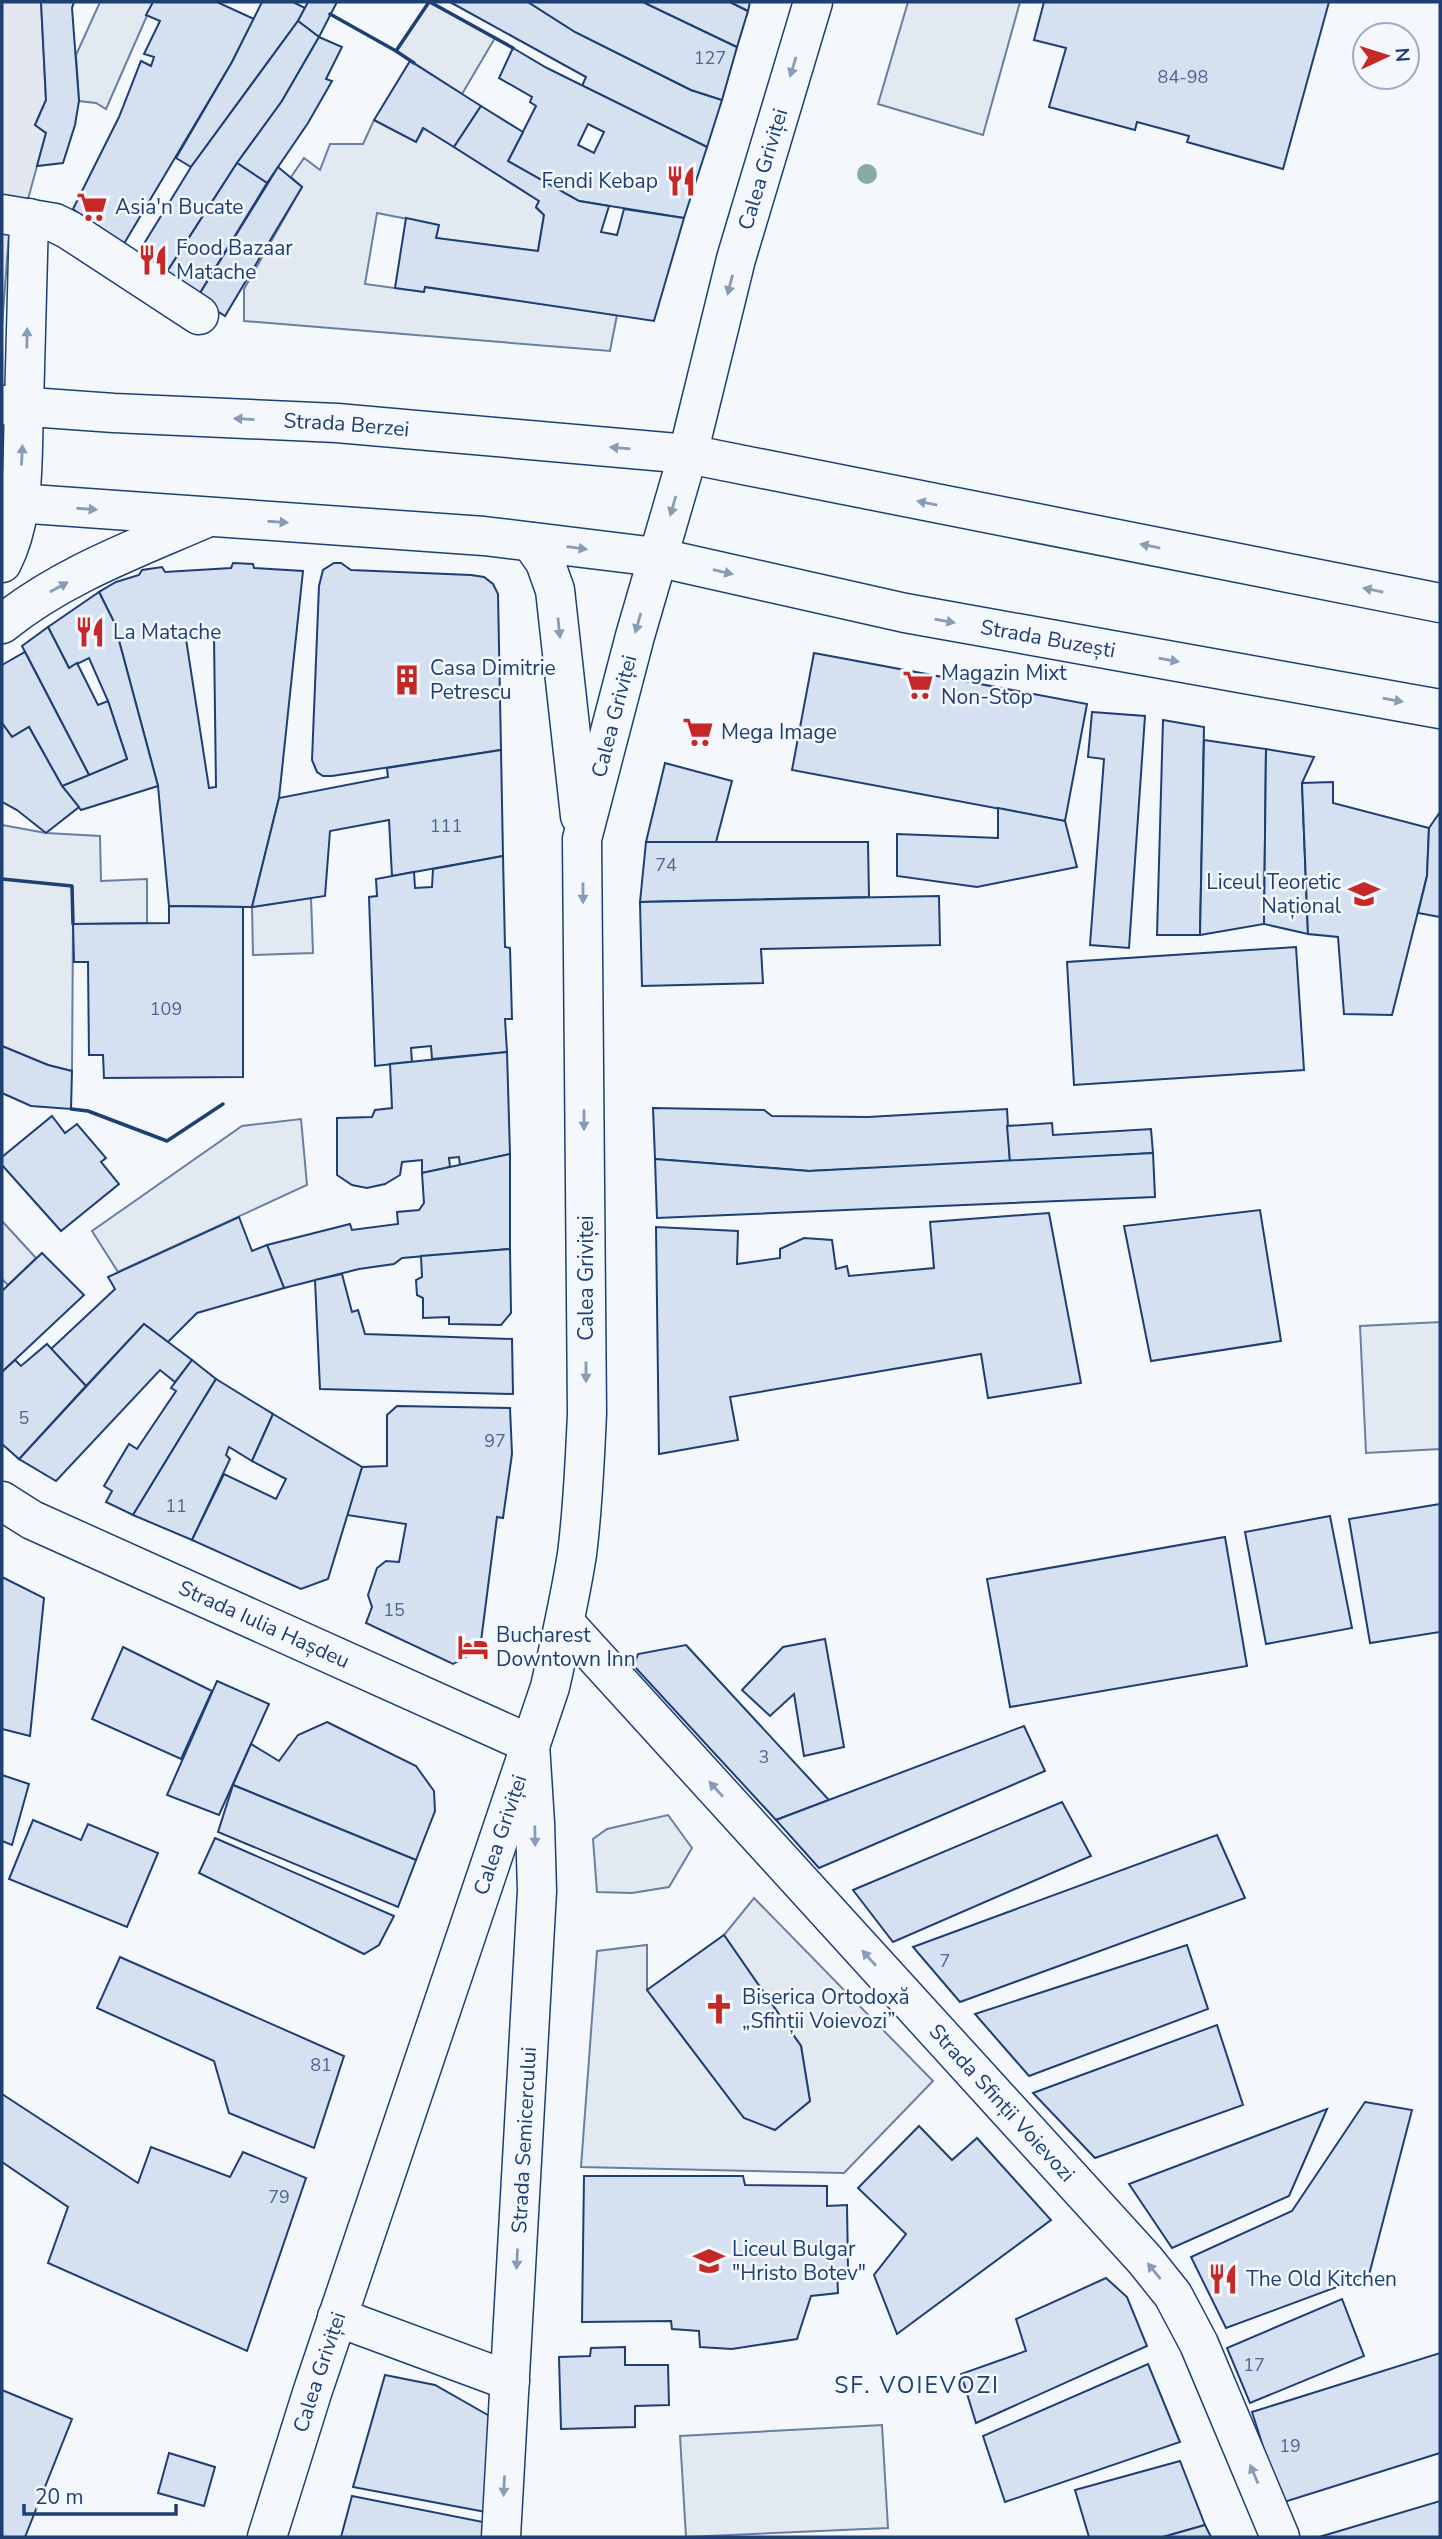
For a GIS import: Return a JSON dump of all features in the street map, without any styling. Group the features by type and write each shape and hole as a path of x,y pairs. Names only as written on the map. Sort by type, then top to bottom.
{"main road":[{"name":"Calea Griviței","path":"267,2537 337,2317 550,1687 565,1623 577,1553 587,1413 582,839 656,558 688,454 736,259 813,2"},
{"path":"2,563 15,529 10,503 15,216 55,223 69,230 199,315"},
{"name":"Strada Berzei","path":"13,405 337,424 688,454"},
{"path":"688,454 1440,603"},
{"path":"10,503 484,536 656,558"},
{"path":"2,624 27,606 86,572 209,517"},
{"path":"531,542 545,562 555,590 582,839"},
{"name":"Strada Buzești","path":"656,558 905,613 1440,709"},
{"name":"Strada Iulia Hașdeu","path":"2,1502 32,1520 530,1744"},
{"name":"Strada Sfinții Voievozi","path":"565,1623 1173,2295 1199,2344 1280,2537"},
{"name":"Strada Semicercului","path":"501,2537 537,1891 530,1744"},
{"path":"337,2317 510,2381"}],"shaded area":[{"path":"2,2 41,2 46,100 35,125 46,133 27,203 2,200"},
{"path":"100,2 153,2 106,109 96,103 79,101 76,55"},
{"path":"429,2 495,38 462,94 396,51"},
{"path":"908,2 1020,2 983,135 878,104"},
{"path":"374,120 416,142 424,128 539,201 536,208 544,215 538,251 436,238 438,225 377,213 365,284 423,292 425,287 617,315 610,351 244,321 244,289 302,187 291,177 304,158 320,170 330,144 363,144"},
{"path":"2,233 9,233 2,327"},
{"path":"2,825 46,833 100,836 101,881 147,879 147,923 73,924 72,1071 48,1065 2,1046"},
{"path":"311,898 313,953 253,955 252,907"},
{"path":"301,1119 307,1185 118,1272 92,1231 242,1126"},
{"path":"2,1221 36,1258 8,1285 2,1279"},
{"path":"1440,1322 1440,1449 1366,1453 1360,1326"},
{"path":"668,1815 692,1848 669,1887 632,1893 597,1892 593,1839 607,1829"},
{"path":"754,1898 933,2081 844,2173 581,2167 597,1951 647,1945 647,1990 744,2118 775,2129 810,2101 801,2046 724,1935"},
{"path":"882,2425 888,2528 686,2537 680,2436"}],"building":[{"path":"41,2 74,2 72,8 79,101 75,125 63,163 37,166 46,133 35,125 46,100"},
{"path":"153,2 217,2 254,19 232,62 122,247 73,209 119,117 141,61 151,66 154,57 144,54 160,21 146,15"},
{"path":"262,2 293,2 305,8 191,167 176,158 232,62"},
{"path":"308,2 337,2 319,37 298,21"},
{"path":"450,2 528,2 575,32 691,90 722,100 707,147 582,86 586,77"},
{"path":"528,2 643,2 737,47 722,100 691,90 575,32"},
{"path":"730,2 748,11 737,47 647,4"},
{"path":"730,2 750,2 748,11"},
{"path":"1044,2 1329,2 1283,169 1187,142 1189,136 1137,122 1135,130 1049,107 1066,48 1034,40"},
{"path":"298,21 319,37 282,101 237,163 163,278 134,260 191,167"},
{"path":"319,37 342,47 326,79 332,81 308,123 267,183 237,163 282,101"},
{"path":"513,48 547,68 707,147 684,218 579,201 508,161 536,106 530,102 532,97 499,78","holes":["588,124 604,132 594,153 578,145"]},
{"path":"410,61 481,106 454,147 423,128 416,142 374,120"},
{"path":"481,106 523,132 508,161 579,201 609,206 601,232 617,235 624,209 684,218 654,321 425,287 424,292 395,288 406,218 439,225 436,238 538,251 544,215 536,207 539,201 454,147"},
{"path":"237,163 267,183 197,298 163,278"},
{"path":"278,167 302,187 225,316 197,298"},
{"path":"233,563 253,564 254,568 303,571 279,798 252,907 169,906 158,786 114,622 99,592 116,582 139,575 142,570 162,567 165,572 231,568","holes":["214,637 216,787 209,788 186,639"]},
{"name":"Casa Dimitrie Petrescu","path":"334,563 341,563 351,570 471,575 484,577 493,584 498,594 501,750 332,776 323,776 317,772 312,760 319,586 323,570"},
{"path":"99,592 114,622 158,786 81,810 62,786 127,759 108,701 89,658 69,668 48,627"},
{"path":"48,627 69,668 77,663 98,705 108,701 127,759 89,775 22,646"},
{"path":"25,652 89,775 62,786 29,727 12,737 2,723 2,665"},
{"path":"814,653 1087,704 1065,821 792,770"},
{"path":"1092,712 1145,716 1129,948 1090,945 1104,759 1088,757"},
{"path":"1163,720 1204,727 1200,935 1157,935"},
{"path":"2,723 12,737 29,727 62,786 79,807 46,833 2,802"},
{"path":"1204,740 1266,749 1264,924 1200,935"},
{"path":"1266,749 1314,757 1302,783 1308,934 1264,924"},
{"path":"501,750 503,856 392,876 389,820 330,831 325,896 252,907 279,798 388,777 387,768"},
{"path":"665,763 732,781 716,842 646,842"},
{"name":"Liceul Teoretic Național","path":"1333,782 1333,803 1429,828 1427,876 1392,1015 1344,1014 1338,937 1308,934 1302,783"},
{"path":"998,808 1065,821 1077,867 977,887 897,876 897,834 998,838"},
{"path":"1440,812 1440,917 1418,913 1427,876 1429,828"},
{"path":"646,842 868,842 869,897 640,902"},
{"path":"503,856 505,947 510,948 512,1019 505,1019 507,1052 432,1059 431,1046 411,1048 412,1062 375,1066 369,897 377,896 376,879 414,872 415,888 432,887 433,869"},
{"path":"939,896 940,945 761,949 763,983 642,986 640,902"},
{"path":"169,906 243,907 243,1077 104,1078 103,1055 89,1055 88,962 74,962 73,924 169,923"},
{"path":"1296,947 1304,1070 1074,1085 1067,962"},
{"path":"2,1046 48,1065 72,1071 71,1109 31,1106 2,1093"},
{"path":"507,1052 510,1154 460,1165 459,1157 449,1158 450,1167 422,1173 422,1160 402,1162 400,1175 385,1184 367,1188 352,1185 337,1175 337,1118 372,1117 375,1110 392,1108 390,1064"},
{"path":"653,1108 764,1110 772,1116 868,1117 1007,1109 1010,1162 809,1171 655,1159"},
{"path":"52,1116 65,1133 77,1124 106,1158 101,1162 119,1184 61,1231 2,1165 2,1157"},
{"path":"1052,1123 1053,1135 1151,1129 1153,1153 1010,1162 1007,1126"},
{"path":"1153,1153 1155,1197 657,1218 655,1159 809,1171"},
{"path":"510,1154 510,1249 402,1258 394,1264 359,1269 284,1288 267,1245 350,1224 352,1230 398,1224 397,1212 419,1210 424,1203 422,1173"},
{"path":"1260,1210 1281,1341 1151,1361 1124,1226"},
{"path":"1049,1213 1081,1383 988,1398 981,1354 730,1397 738,1440 659,1454 656,1227 738,1231 737,1264 780,1258 780,1249 804,1238 832,1240 836,1269 847,1266 849,1276 934,1268 930,1222"},
{"path":"239,1217 252,1251 267,1245 284,1288 197,1313 168,1342 144,1324 86,1386 51,1349 115,1289 108,1277"},
{"path":"510,1249 511,1313 501,1325 449,1324 449,1317 423,1318 423,1298 417,1295 416,1280 422,1277 421,1256"},
{"path":"42,1253 84,1295 2,1372 2,1291"},
{"path":"342,1274 352,1312 358,1310 365,1334 512,1339 513,1394 320,1389 315,1280"},
{"path":"144,1324 192,1360 175,1382 160,1370 56,1481 19,1459"},
{"path":"47,1344 86,1386 19,1459 2,1444 2,1372 15,1360 21,1366"},
{"path":"192,1360 216,1379 133,1515 106,1502 112,1491 104,1486 129,1444 137,1449 176,1391 171,1388"},
{"path":"216,1379 273,1414 252,1461 229,1447 226,1455 230,1459 192,1540 133,1515"},
{"path":"397,1406 510,1408 512,1454 503,1518 497,1517 480,1649 453,1664 366,1623 372,1607 368,1595 377,1568 386,1561 399,1562 406,1524 347,1515 362,1467 387,1466 387,1415"},
{"path":"273,1414 362,1467 328,1579 301,1589 192,1540 224,1474 276,1499 286,1479 252,1461"},
{"path":"1440,1504 1440,1632 1370,1643 1349,1519"},
{"path":"1330,1516 1352,1628 1266,1644 1245,1532"},
{"path":"1225,1537 1247,1666 1010,1707 987,1579"},
{"path":"2,1577 44,1598 30,1736 2,1729"},
{"path":"825,1639 844,1747 804,1756 794,1694 770,1716 742,1690 783,1647"},
{"path":"686,1645 829,1800 776,1820 634,1666 638,1654"},
{"path":"123,1647 212,1691 181,1759 92,1719"},
{"path":"217,1681 269,1704 219,1815 167,1795"},
{"path":"327,1722 416,1766 434,1791 435,1811 416,1860 233,1785 251,1744 279,1761 298,1735"},
{"path":"1024,1726 1045,1771 819,1868 776,1820"},
{"path":"2,1775 29,1784 12,1845 2,1841"},
{"path":"233,1785 416,1860 398,1907 218,1832"},
{"path":"1062,1802 1091,1856 893,1942 853,1890"},
{"path":"33,1820 81,1840 88,1824 158,1853 127,1927 9,1879"},
{"path":"1217,1835 1245,1898 960,2002 913,1947"},
{"path":"215,1838 394,1916 379,1945 364,1954 199,1873"},
{"path":"724,1935 801,2046 810,2101 775,2130 744,2118 647,1990"},
{"path":"1187,1945 1208,2009 1029,2076 975,2014"},
{"path":"120,1957 344,2056 314,2148 229,2113 214,2061 97,2008"},
{"path":"1217,2025 1243,2105 1095,2158 1033,2093"},
{"path":"2,2094 138,2183 151,2147 230,2177 243,2152 306,2178 247,2351 48,2263 68,2207 2,2162"},
{"path":"1365,2102 1412,2110 1369,2275 1226,2328 1191,2257 1292,2211"},
{"path":"1327,2109 1289,2196 1172,2248 1129,2184"},
{"path":"919,2126 952,2160 977,2138 1051,2220 897,2334 874,2275 906,2234 858,2188"},
{"path":"584,2176 743,2176 745,2185 827,2186 827,2206 847,2205 848,2268 837,2269 838,2293 811,2296 797,2339 732,2349 700,2347 699,2331 672,2329 671,2321 582,2322"},
{"path":"1106,2278 1127,2297 1147,2346 976,2423 961,2374 1026,2351 1016,2319"},
{"path":"1342,2299 1364,2356 1250,2403 1227,2348"},
{"path":"625,2347 625,2365 668,2365 669,2405 635,2406 635,2427 561,2429 559,2357 590,2356 591,2348"},
{"path":"1440,2353 1440,2453 1281,2503 1252,2412"},
{"path":"1148,2364 1180,2442 1005,2502 983,2436"},
{"path":"385,2375 435,2385 493,2418 491,2513 353,2487"},
{"path":"2,2390 72,2419 25,2537 2,2537"},
{"path":"169,2453 215,2467 204,2506 158,2493"},
{"path":"1180,2461 1205,2525 1163,2537 1089,2537 1075,2490"},
{"path":"352,2496 488,2523 487,2537 341,2537"},
{"path":"1440,2501 1440,2537 1319,2537"},
{"path":"1205,2525 1211,2537 1163,2537"}],"wall":[{"path":"330,14 396,51 429,2"},
{"path":"430,2 513,48"},
{"path":"396,51 414,63"},
{"path":"2,879 72,886 73,924"},
{"path":"71,1109 88,1111 167,1141 223,1104"}],"place":[{"name":"Fendi Kebap","path":"681,181"},
{"name":"Asia'n Bucate","path":"92,207"},
{"name":"Food Bazaar Matache","path":"153,260"},
{"name":"La Matache","path":"90,632"},
{"name":"Casa Dimitrie Petrescu","path":"407,680"},
{"name":"Magazin Mixt Non-Stop","path":"918,685"},
{"name":"Mega Image","path":"698,732"},
{"name":"Liceul Teoretic Național","path":"1364,894"},
{"name":"Bucharest Downtown Inn","path":"473,1647"},
{"name":"Biserica Ortodoxă „Sfinții Voievozi”","path":"719,2009"},
{"name":"Liceul Bulgar \"Hristo Botev\"","path":"709,2261"},
{"name":"The Old Kitchen","path":"1223,2279"}],"district":[{"name":"SF. VOIEVOZI","path":"917,2385"}]}
